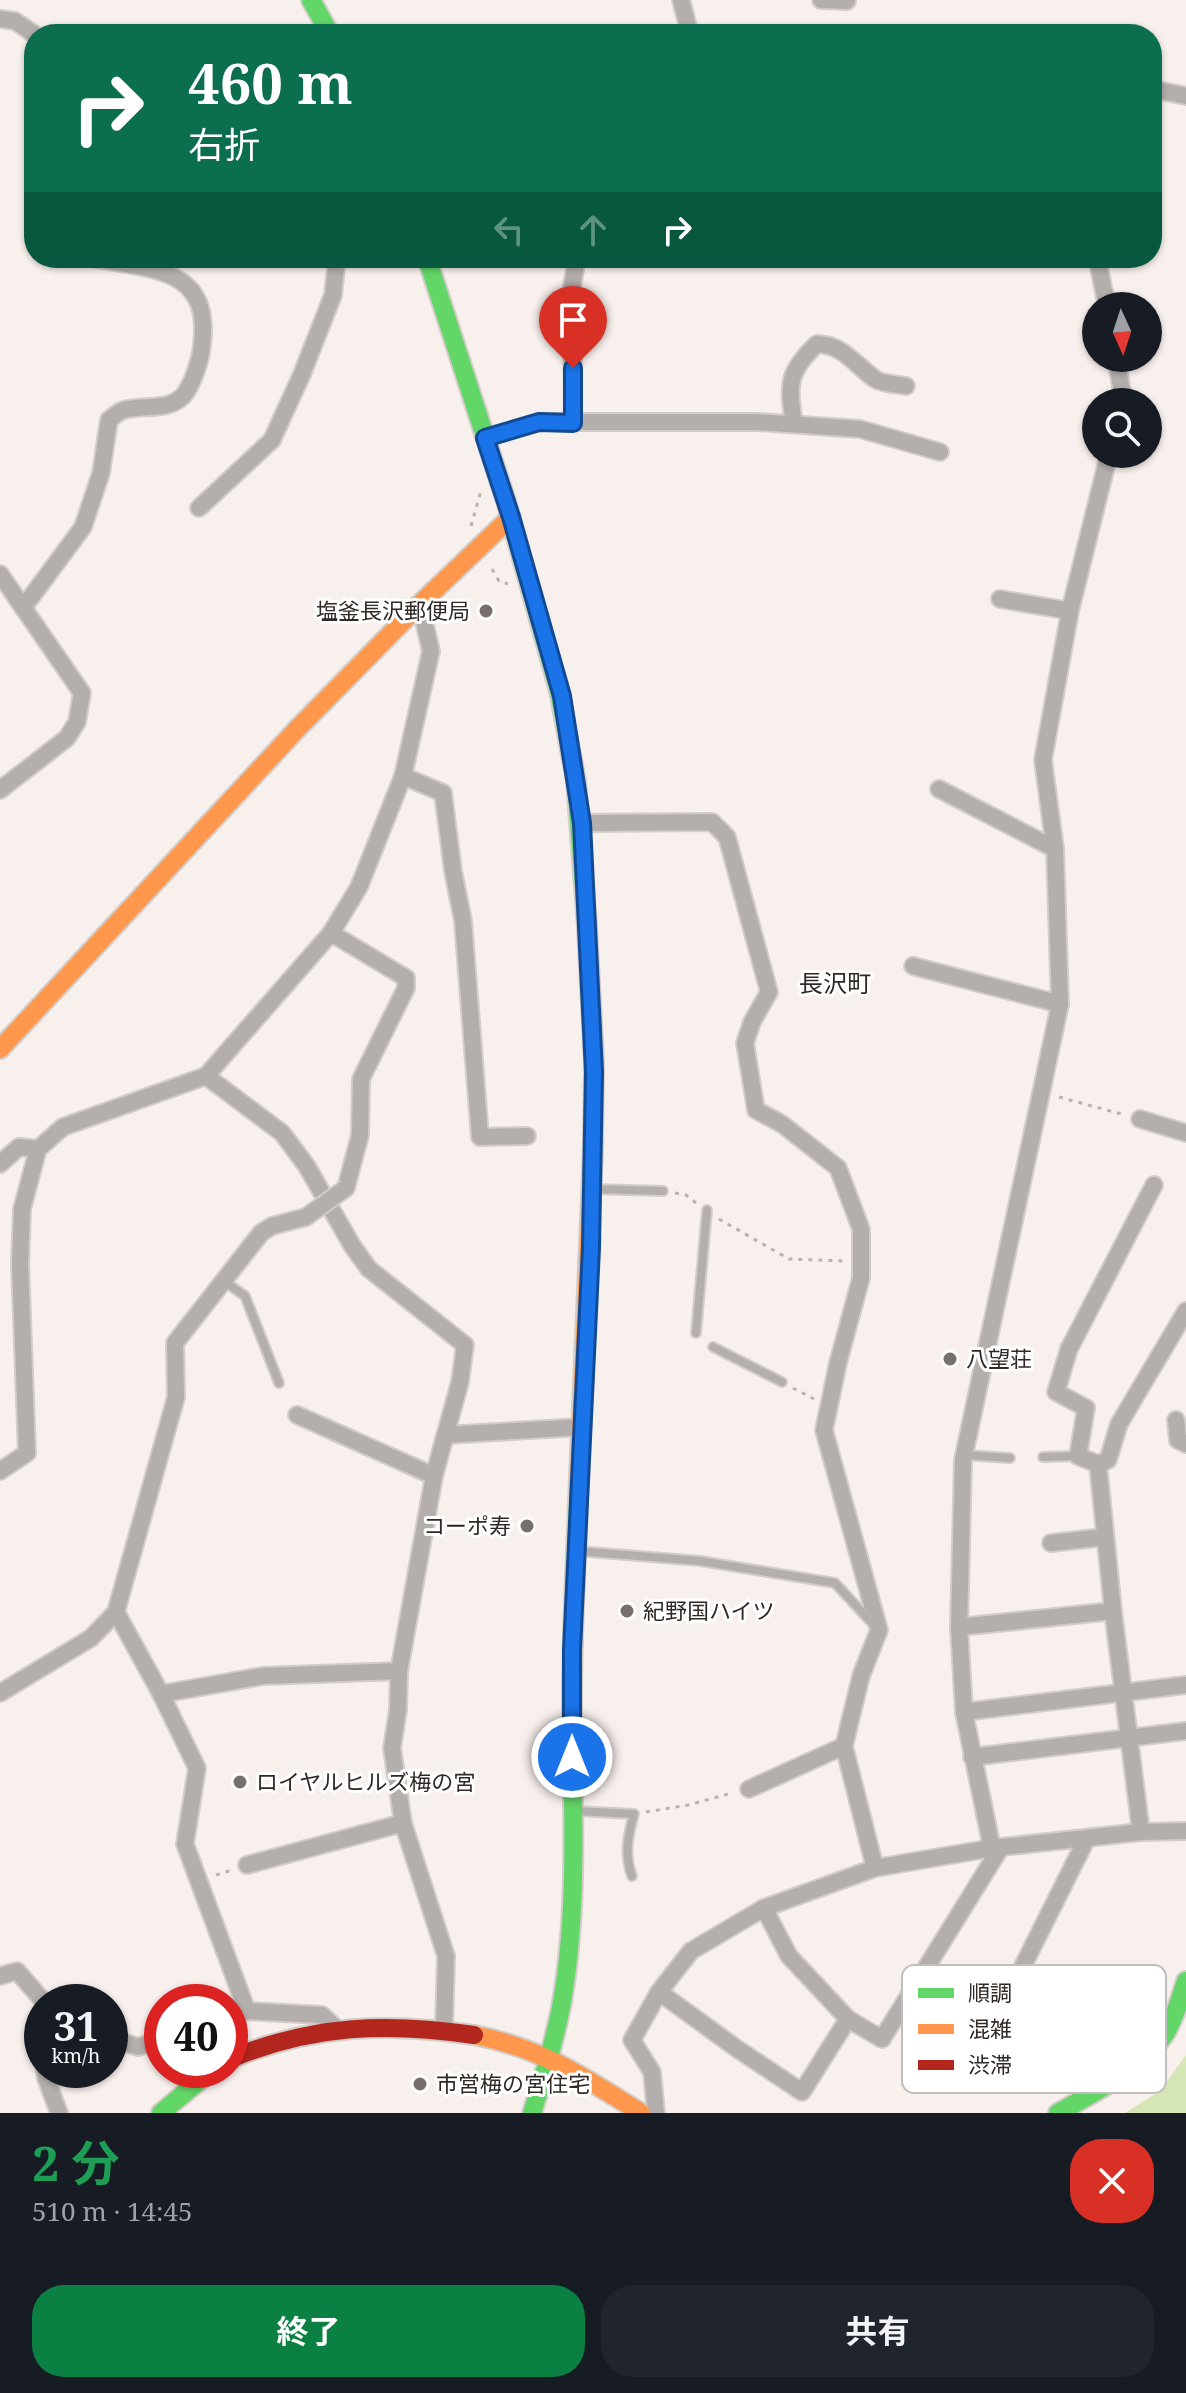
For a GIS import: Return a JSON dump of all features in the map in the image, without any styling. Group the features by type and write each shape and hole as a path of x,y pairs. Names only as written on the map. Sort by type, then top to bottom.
{"street":[{"path":"311,0 324,24"},
{"path":"681,0 687,24"},
{"path":"821,0 847,1"},
{"path":"0,19 15,21 24,27"},
{"path":"1162,91 1186,96"},
{"path":"23,608 83,527 101,473 109,420 123,410 166,406 183,396 201,360 205,323 194,291 177,278 147,268"},
{"path":"199,508 272,440 333,295 336,268"},
{"path":"430,268 511,517 562,696 582,823 594,1072 592,1189 572,1650 572,1811 567,1966 551,2058 532,2113"},
{"path":"573,423 572,286 575,268"},
{"path":"1099,268 1104,292"},
{"path":"794,424 789,389 800,360 817,344 832,345 877,380 906,386"},
{"path":"485,438 539,422 757,422 860,429 940,452"},
{"path":"926,1965 997,1847 972,1757 964,1712 959,1627 964,1455 1060,1004 1055,849 1043,760 1070,611 1106,468"},
{"path":"0,1049 298,728 511,517"},
{"path":"0,574 82,693 77,722 67,738 0,790"},
{"path":"1000,599 1070,611"},
{"path":"0,1471 27,1453 20,1264 22,1209 38,1149 63,1127 206,1076 331,933 359,887 403,776 431,651 420,604"},
{"path":"403,776 443,793 463,921 480,1137 527,1136"},
{"path":"939,789 1055,849"},
{"path":"582,823 712,822 727,837 769,992 752,1022 745,1043 756,1110 782,1124 838,1168 861,1229 861,1278 824,1430 879,1630 861,1676 844,1746 875,1868"},
{"path":"0,1693 91,1638 116,1612 176,1397 175,1343 261,1233 272,1226 306,1217 346,1188 360,1135 361,1079 406,988 406,978 331,933"},
{"path":"913,966 1060,1004"},
{"path":"206,1076 282,1133 306,1165 369,1269 465,1345 460,1382 434,1476 399,1671 398,1710 392,1748 403,1823 446,1956 444,2029"},
{"path":"1140,1119 1186,1133"},
{"path":"0,1164 19,1147 38,1149"},
{"path":"1154,1185 1069,1349 1056,1392 1086,1408 1078,1456 1098,1464 1108,1460 1119,1424 1186,1311"},
{"path":"297,1415 434,1476"},
{"path":"1176,1420 1178,1440 1186,1444"},
{"path":"445,1435 582,1427"},
{"path":"1098,1464 1141,1832"},
{"path":"1051,1543 1105,1537"},
{"path":"959,1627 1113,1611"},
{"path":"116,1612 197,1768 185,1844 237,1984"},
{"path":"161,1694 263,1676 399,1671"},
{"path":"964,1712 1186,1685"},
{"path":"972,1757 1186,1731"},
{"path":"749,1789 844,1746"},
{"path":"247,1865 403,1823"},
{"path":"656,2113 652,2072 632,2040 659,1992 691,1951 764,1908 875,1868 997,1847 1141,1832 1186,1831"},
{"path":"1024,1965 1087,1838"},
{"path":"764,1908 789,1956 848,2019 882,2039 902,2006"},
{"path":"0,1976 17,1971 28,1984"},
{"path":"1166,2031 1174,2018 1186,1981"},
{"path":"659,1992 802,2092 848,2019"},
{"path":"248,2011 322,2015 337,2029"},
{"path":"248,2050 293,2036 337,2029 444,2029 551,2058 641,2113"},
{"path":"50,2088 59,2113"},
{"path":"161,2113 191,2088"},
{"path":"1058,2113 1091,2093"}],"lane":[{"path":"592,1189 663,1191"},
{"path":"696,1333 707,1210"},
{"path":"224,1281 245,1296 279,1383"},
{"path":"713,1347 782,1382"},
{"path":"964,1455 1010,1458"},
{"path":"1043,1457 1078,1456"},
{"path":"576,1551 700,1561 835,1583 879,1630"},
{"path":"572,1811 634,1814 626,1859 632,1876"}],"path":[{"path":"492,569 499,581 514,586"},
{"path":"1041,1092 1140,1119"},
{"path":"663,1191 686,1195 756,1242 789,1259 861,1261"},
{"path":"782,1382 829,1406"},
{"path":"634,1814 688,1805 749,1789"},
{"path":"199,1880 247,1865"}],"green space":[{"path":"1186,2055 1186,2113 1125,2113 1157,2093 1166,2093 1166,2083"}],"traffic: fast":[{"path":"311,0 324,24"},
{"path":"430,268 506,501 559,691 576,781 587,927"},
{"path":"532,2113 559,2016 571,1928 572,1704 579,1479"},
{"path":"1166,2032 1186,1981"},
{"path":"161,2113 191,2088"},
{"path":"1058,2113 1092,2093"}],"traffic: slow":[{"path":"0,1049 298,728 511,517"},
{"path":"579,1479 593,1149 594,1061 587,927"},
{"path":"474,2035 541,2056 581,2076 641,2113"}],"traffic: jam":[{"path":"248,2053 291,2039 350,2029 410,2028 474,2035"}],"place":[{"name":"塩釜長沢郵便局","path":"486,611"},
{"name":"八望荘","path":"950,1359"},
{"name":"コーポ寿","path":"527,1526"},
{"name":"紀野国ハイツ","path":"627,1611"},
{"name":"ロイヤルヒルズ梅の宮","path":"240,1782"},
{"name":"市営梅の宮住宅","path":"420,2084"}],"district":[{"name":"長沢町","path":"835,984"}],"route":[{"path":"572,1757 572,1650 591,1248 594,1072 582,823 562,696 485,438 539,422 573,423 573,368"}]}
